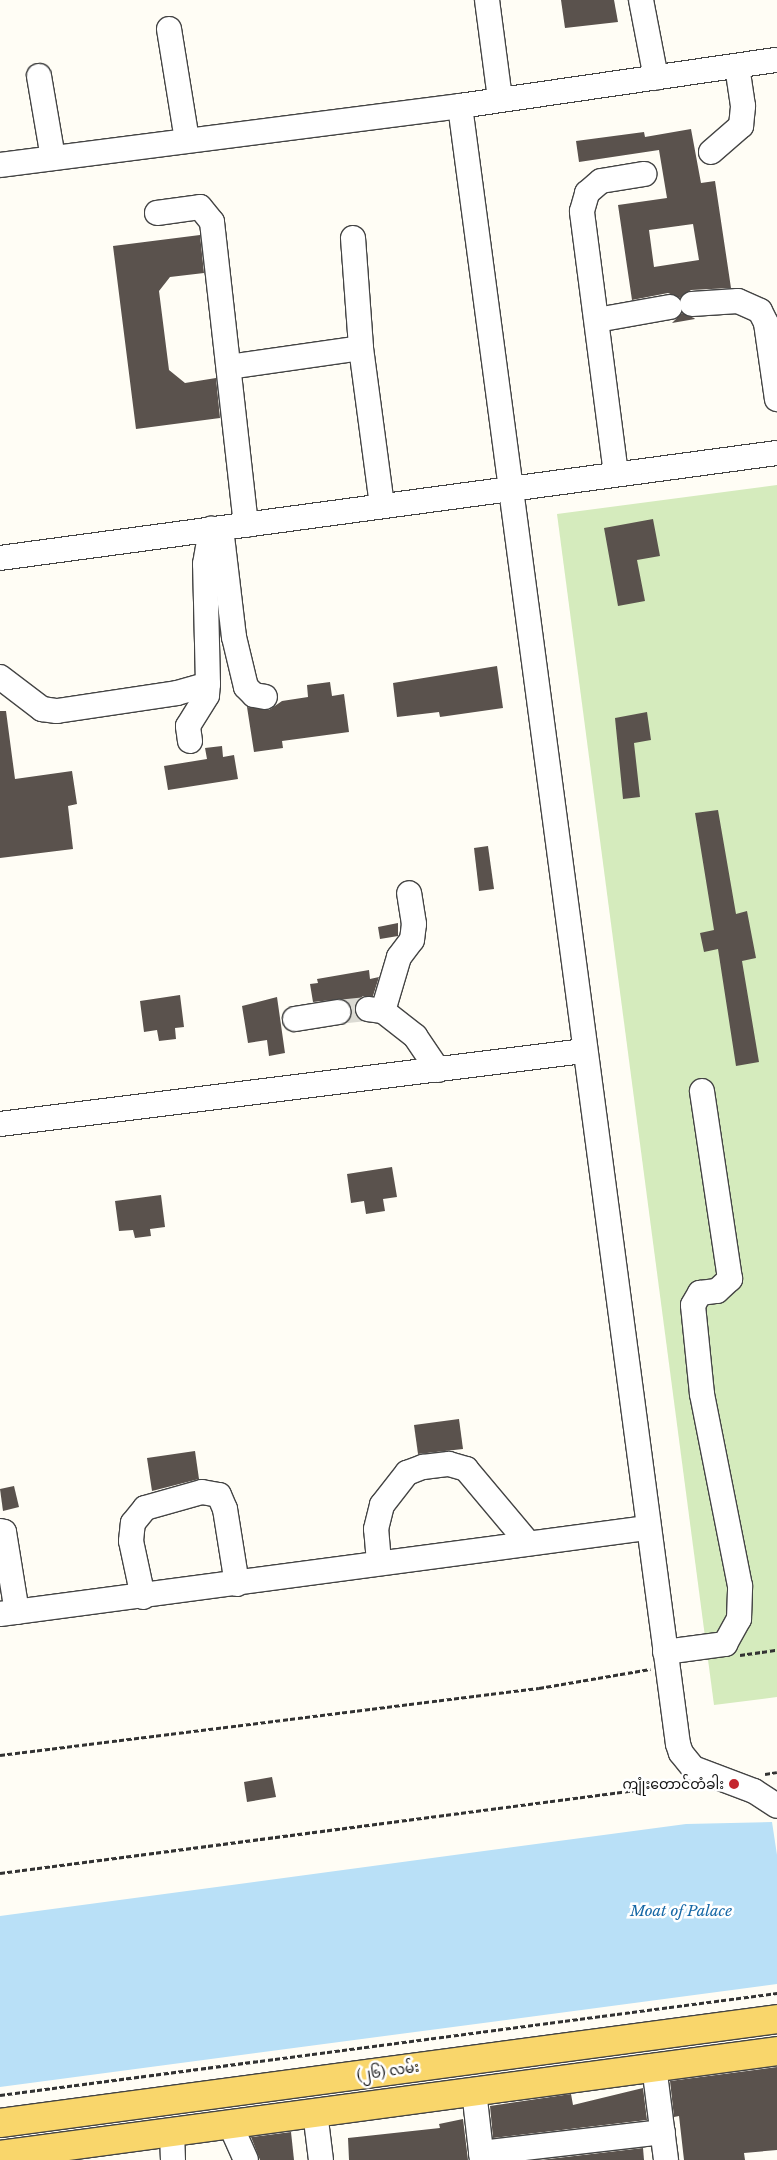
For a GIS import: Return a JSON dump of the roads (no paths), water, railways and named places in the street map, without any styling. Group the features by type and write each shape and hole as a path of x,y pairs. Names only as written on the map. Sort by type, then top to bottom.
{"main road":[{"name":"(၂၆) လမ်း","path":"0,2123 777,2019"},
{"path":"0,2155 56,2154 172,2132 474,2090 777,2051"}],"street":[{"path":"487,0 500,100"},
{"path":"641,0 656,78"},
{"path":"169,28 187,140"},
{"path":"0,165 460,106 777,60"},
{"path":"711,152 741,126 743,106 737,66"},
{"path":"39,76 53,158"},
{"path":"460,106 647,1528 678,1744 686,1761 707,1774 754,1791 777,1806"},
{"path":"616,474 582,211 583,202 601,181 644,174"},
{"path":"157,213 200,207 212,222 246,524"},
{"path":"353,238 361,348 382,506"},
{"path":"597,320 681,306 738,301 760,311 766,323 777,399"},
{"path":"229,367 361,348"},
{"path":"0,558 777,453"},
{"path":"190,741 188,726 207,695 205,564 216,529"},
{"path":"216,529 233,628 246,687 254,695 265,697"},
{"path":"0,677 42,710 57,711 177,693 208,684"},
{"path":"409,893 414,924 412,940 399,956 376,1010 415,1036 438,1070"},
{"path":"295,1019 338,1012"},
{"path":"0,1124 584,1051"},
{"path":"666,1659 725,1644 739,1619 740,1586 702,1394 693,1305 700,1293 718,1291 730,1279 702,1091"},
{"path":"379,1562 376,1529 382,1506 407,1473 423,1468 449,1464 466,1469 528,1543"},
{"path":"143,1597 130,1541 133,1523 145,1508 202,1492 220,1495 225,1509 237,1584"},
{"path":"0,1531 4,1532 9,1613 143,1597 379,1562 647,1528"},
{"path":"654,2066 666,2160"},
{"path":"474,2090 481,2156 573,2152 663,2132"},
{"path":"315,2112 321,2160"},
{"path":"230,2124 246,2160"},
{"path":"172,2132 173,2160"}],"water":[{"name":"Moat of Palace","path":"772,1822 777,1855 777,1984 0,2087 0,1916 686,1824"}],"tunnel":[{"path":"338,1012 368,1009"}],"place":[{"name":"ကျုံးတောင်တံခါး","path":"734,1784"}]}
